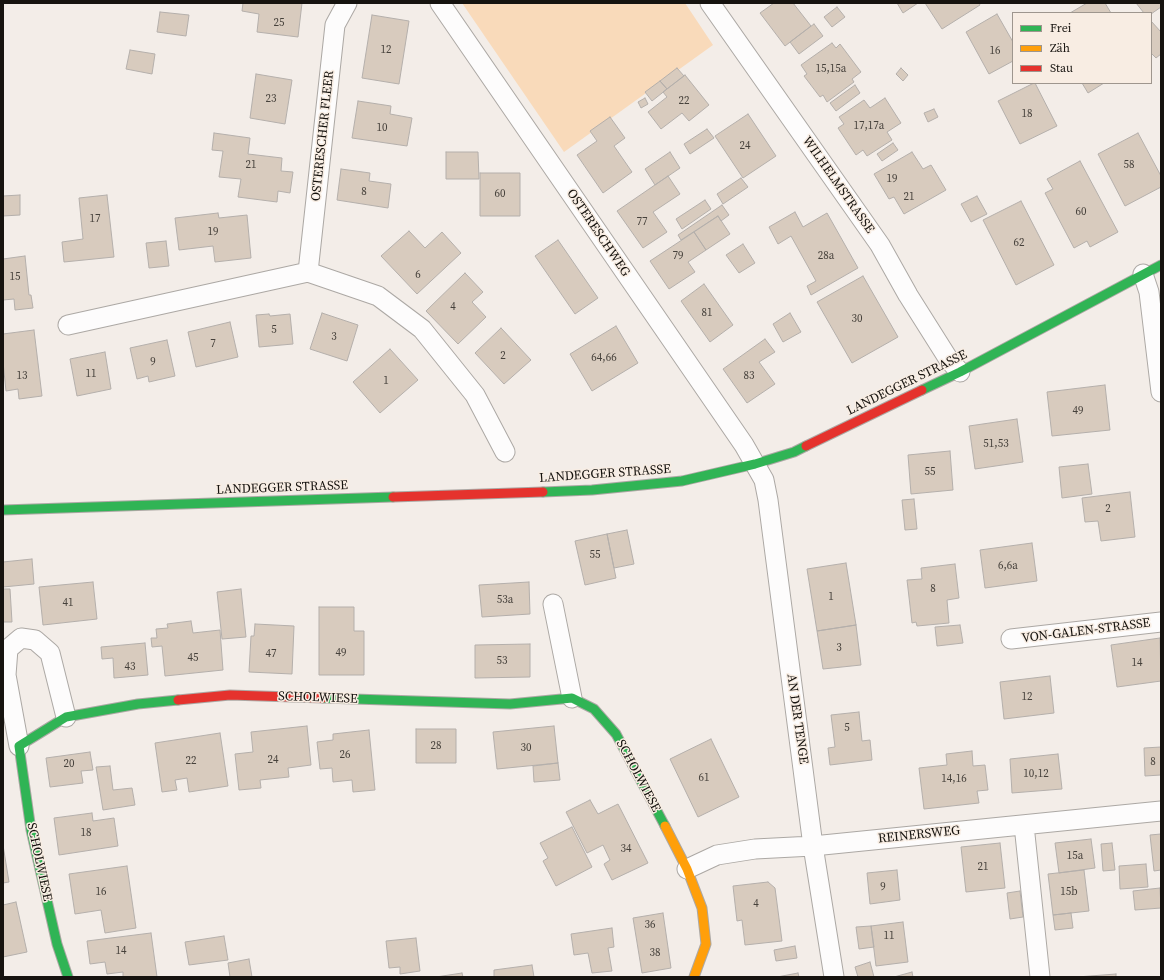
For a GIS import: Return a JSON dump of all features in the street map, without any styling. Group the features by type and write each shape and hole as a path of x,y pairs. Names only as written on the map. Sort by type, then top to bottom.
{"main road":[{"name":"LANDEGGER STRASSE","path":"3,510 592,490 682,481 755,464 794,452 960,372 1161,265"},
{"name":"SCHOLWIESE","path":"68,977 57,944 31,830 19,746 66,717 138,704 230,695 510,704 572,698 594,709 616,734 687,869 702,908 706,944 694,977"}],"street":[{"name":"OSTERESCHER FLEER","path":"308,272 335,25 347,3"},
{"name":"OSTERESCHWEG","path":"440,3 744,445 755,464"},
{"name":"WILHELMSTRASSE","path":"710,3 880,244 908,295 949,360 960,372"},
{"path":"68,325 308,272 378,296 422,329 475,395 505,452"},
{"path":"1143,274 1149,292 1161,392"},
{"name":"AN DER TENGE","path":"755,464 764,480 768,500 814,846 834,977"},
{"path":"553,604 572,698"},
{"name":"VON-GALEN-STRASSE","path":"1011,639 1161,622"},
{"name":"SCHOLWIESE","path":"19,746 6,675 8,650 21,638 35,640 50,653 66,717"},
{"name":"REINERSWEG","path":"814,846 1161,811"},
{"path":"1024,825 1040,977"},
{"path":"687,869 717,855 755,849 814,846"}],"shaded area":[{"path":"462,3 685,3 713,45 564,152"}],"building":[{"path":"243,3 302,3 298,37 257,32 259,14 242,11"},
{"path":"774,3 793,3 811,26 785,46 760,13"},
{"path":"897,3 918,3 903,13"},
{"path":"925,3 979,3 980,5 942,29"},
{"path":"1087,3 1105,3 1110,12 1072,12"},
{"path":"1136,3 1161,3 1161,7 1152,13 1152,12 1143,12"},
{"path":"837,7 845,17 832,27 824,17"},
{"path":"160,12 189,15 186,36 157,32"},
{"path":"997,14 1012,40 1012,62 989,74 966,32"},
{"path":"372,15 409,21 399,84 362,78"},
{"path":"1152,22 1161,32 1161,54 1156,58 1152,54"},
{"path":"814,24 823,36 799,54 790,42"},
{"path":"832,43 836,48 840,44 861,72 852,79 854,82 827,102 823,95 820,97 804,76 807,74 801,65"},
{"path":"130,50 155,54 152,74 126,69"},
{"path":"677,68 684,76 667,89 660,81"},
{"path":"901,68 908,75 903,81 896,74"},
{"path":"256,74 292,80 285,124 250,118"},
{"path":"685,75 709,105 689,121 682,113 661,129 648,112 667,97 663,92"},
{"path":"660,81 667,89 652,101 645,92"},
{"path":"1032,84 1036,84 1057,126 1020,144 998,101"},
{"path":"1083,84 1102,84 1088,93"},
{"path":"855,85 860,93 836,111 830,103"},
{"path":"645,98 648,104 641,108 638,102"},
{"path":"885,98 901,123 887,132 892,140 867,156 863,150 856,155 838,128 844,124 839,117 864,100 870,108"},
{"path":"358,101 391,106 390,114 412,118 407,146 352,138"},
{"path":"934,109 938,117 928,122 924,113"},
{"path":"748,114 776,156 743,178 715,136"},
{"path":"610,117 625,138 614,146 632,172 603,193 577,155 597,141 590,131"},
{"path":"707,129 714,138 690,154 684,144"},
{"path":"214,133 250,138 248,154 282,158 281,171 293,172 290,193 278,191 277,202 238,197 241,179 219,177 223,151 212,150"},
{"path":"1138,133 1161,176 1161,187 1125,206 1098,154"},
{"path":"893,143 898,150 882,161 877,154"},
{"path":"446,152 478,152 479,179 446,179"},
{"path":"670,152 680,168 655,185 645,169"},
{"path":"912,152 923,169 931,165 946,190 904,214 894,197 889,199 874,174"},
{"path":"1080,161 1118,232 1090,247 1087,241 1074,248 1045,193 1053,189 1047,179"},
{"path":"341,169 370,173 369,181 391,184 388,208 337,200"},
{"path":"480,173 520,173 520,216 480,216"},
{"path":"668,176 680,194 653,212 667,232 643,248 617,211"},
{"path":"741,178 748,187 723,204 717,194"},
{"path":"20,195 20,215 3,216 3,196"},
{"path":"107,195 114,257 64,262 62,242 83,239 79,198"},
{"path":"977,196 987,214 971,222 961,204"},
{"path":"705,200 711,209 682,229 676,219"},
{"path":"1021,201 1054,265 1016,285 983,220"},
{"path":"722,205 729,215 721,221 718,216 681,240 678,235"},
{"path":"795,212 803,227 827,213 858,268 811,295 807,286 816,281 791,236 778,244 769,227"},
{"path":"218,213 219,218 247,215 251,258 215,262 213,246 179,250 175,218"},
{"path":"718,216 730,234 706,250 694,232"},
{"path":"409,231 425,248 442,232 461,253 417,294 381,256"},
{"path":"694,232 706,250 688,262 695,272 669,289 650,261"},
{"path":"558,240 598,298 575,314 535,256"},
{"path":"166,241 169,266 149,268 146,243"},
{"path":"743,244 755,263 739,273 726,255"},
{"path":"25,256 29,295 31,295 33,308 15,310 14,299 3,300 3,259"},
{"path":"465,273 483,292 472,302 486,317 458,344 426,311"},
{"path":"863,276 898,337 852,363 817,302"},
{"path":"704,284 733,325 710,342 681,301"},
{"path":"322,313 358,325 347,361 310,349"},
{"path":"790,313 801,332 783,342 773,324"},
{"path":"269,314 270,316 290,314 293,344 259,347 256,315"},
{"path":"230,322 238,357 196,367 188,332"},
{"path":"616,326 638,363 592,391 570,354"},
{"path":"501,328 531,360 504,384 475,353"},
{"path":"34,330 42,396 19,399 18,389 6,391 3,362 3,334"},
{"path":"765,339 775,352 759,362 775,384 747,403 723,369"},
{"path":"167,340 175,376 149,382 148,376 137,379 130,348"},
{"path":"390,349 418,380 380,413 353,382"},
{"path":"105,352 111,389 77,396 70,359"},
{"path":"1105,385 1110,430 1052,436 1047,392"},
{"path":"1017,419 1023,462 975,469 969,426"},
{"path":"950,451 953,490 911,494 908,455"},
{"path":"1088,464 1092,494 1062,498 1059,467"},
{"path":"1130,492 1135,537 1101,541 1098,521 1085,522 1082,498"},
{"path":"914,499 917,529 905,530 902,500"},
{"path":"627,530 634,564 614,568 607,534"},
{"path":"607,534 616,578 585,585 575,541"},
{"path":"1032,543 1037,581 985,588 980,550"},
{"path":"32,559 34,584 3,587 3,562"},
{"path":"846,563 856,625 817,631 807,569"},
{"path":"955,564 959,598 947,600 949,623 917,626 916,622 912,623 907,580 922,579 921,568"},
{"path":"93,582 97,619 43,625 39,587"},
{"path":"529,582 530,614 482,617 479,585"},
{"path":"3,589 10,589 12,622 3,622"},
{"path":"241,589 246,637 222,639 217,592"},
{"path":"319,607 354,607 354,631 364,631 364,675 319,675"},
{"path":"191,621 193,633 220,630 223,670 165,676 162,646 152,647 151,638 157,638 156,629 168,628 167,624"},
{"path":"255,624 294,626 292,674 249,672 251,636 254,636"},
{"path":"856,625 861,665 823,669 817,631"},
{"path":"960,625 963,643 937,646 935,627"},
{"path":"1160,638 1161,681 1117,687 1111,645"},
{"path":"145,643 148,675 114,678 113,658 102,659 101,647"},
{"path":"530,644 530,677 475,678 475,645"},
{"path":"1050,676 1054,713 1004,719 1000,682"},
{"path":"859,712 862,741 870,740 872,760 830,765 828,748 835,747 831,715"},
{"path":"307,726 311,765 288,768 289,777 260,780 261,788 239,790 235,754 253,752 251,732"},
{"path":"554,726 558,763 497,769 493,732"},
{"path":"416,729 456,729 456,763 416,763"},
{"path":"369,730 375,790 353,792 352,780 333,782 332,768 320,769 317,742 333,740 333,734"},
{"path":"220,733 228,786 189,792 187,778 175,780 177,790 162,792 155,743"},
{"path":"711,739 739,797 698,817 670,759"},
{"path":"1161,747 1161,775 1145,776 1144,748"},
{"path":"972,751 973,766 985,765 988,790 977,791 979,803 924,809 919,768 947,765 946,754"},
{"path":"90,752 93,770 81,771 83,783 50,787 46,758"},
{"path":"1058,754 1062,789 1012,793 1010,759"},
{"path":"558,763 560,780 534,782 533,766"},
{"path":"110,766 113,790 132,788 135,805 103,810 96,767"},
{"path":"590,800 598,814 618,804 648,863 612,880 604,864 610,860 603,845 587,853 566,812"},
{"path":"92,813 93,821 114,818 118,846 59,855 54,818"},
{"path":"572,827 592,867 556,886 543,861 548,858 540,843"},
{"path":"1161,834 1161,870 1154,871 1150,835"},
{"path":"1091,839 1095,868 1059,873 1055,843"},
{"path":"1000,843 1005,888 966,892 961,847"},
{"path":"1112,843 1115,870 1103,871 1101,844"},
{"path":"3,845 9,882 3,883"},
{"path":"1146,864 1148,887 1120,889 1119,866"},
{"path":"127,866 136,928 105,933 101,910 75,914 69,874"},
{"path":"897,870 900,900 870,904 867,873"},
{"path":"1084,870 1089,911 1053,915 1048,874"},
{"path":"768,882 775,888 782,941 745,945 742,920 737,921 733,886"},
{"path":"1160,888 1161,908 1135,910 1133,891"},
{"path":"1020,891 1023,917 1010,919 1007,893"},
{"path":"16,902 27,952 3,957 3,905"},
{"path":"663,913 671,968 642,973 633,918"},
{"path":"1071,913 1073,928 1055,930 1053,915"},
{"path":"903,922 908,962 876,966 871,926"},
{"path":"871,926 874,947 859,949 856,927"},
{"path":"612,928 614,947 608,948 612,971 592,973 588,953 574,955 571,934"},
{"path":"151,933 157,977 123,977 123,972 107,974 105,962 90,964 87,941"},
{"path":"224,936 228,960 189,965 185,942"},
{"path":"416,938 420,971 400,974 400,967 389,968 386,941"},
{"path":"795,946 797,958 776,961 774,950"},
{"path":"249,959 252,977 230,977 228,963"},
{"path":"870,962 874,977 858,977 855,967"},
{"path":"532,965 534,977 494,977 494,970"},
{"path":"912,972 913,977 894,977"},
{"path":"462,973 463,977 436,977"},
{"path":"798,973 799,977 777,977"},
{"path":"1116,974 1116,977 1077,977"}],"traffic: fast":[{"path":"922,390 960,372 1161,265"},
{"path":"543,492 592,490 682,481 755,464 794,452 806,446"},
{"path":"3,510 393,497"},
{"path":"323,698 510,704 572,698 594,709 616,734 665,826"},
{"path":"68,977 57,944 31,830 19,746 66,717 138,704 178,700"}],"traffic: slow":[{"path":"665,826 687,869 702,908 706,944 694,977"}],"traffic: jam":[{"path":"806,446 922,390"},
{"path":"393,497 543,492"},
{"path":"178,700 230,695 323,698"}]}
